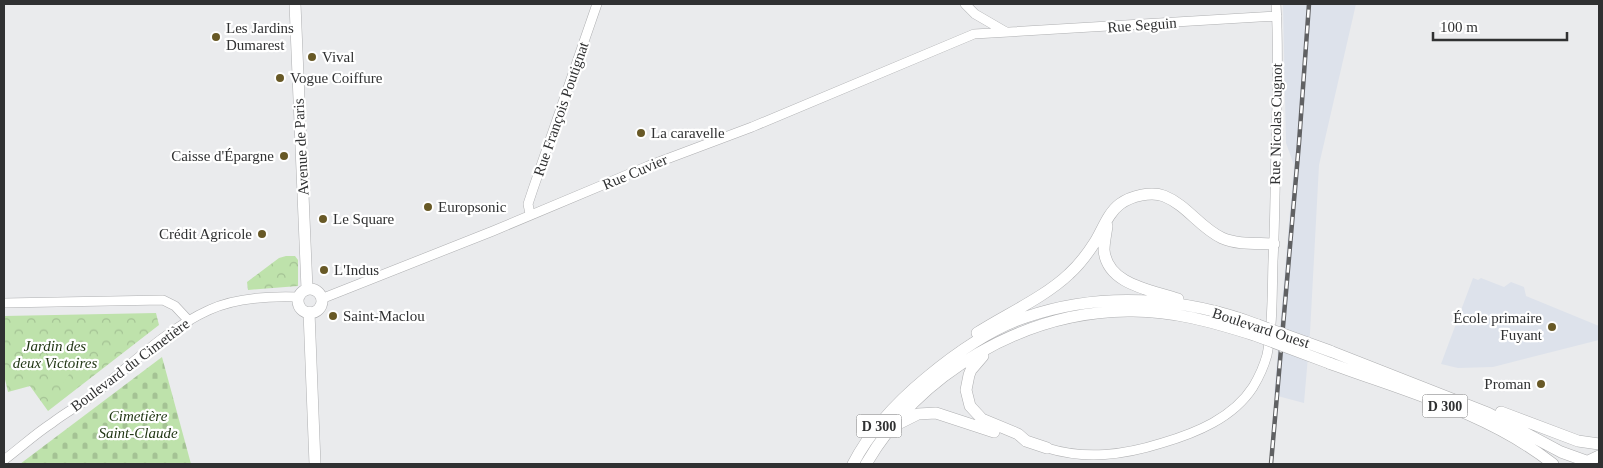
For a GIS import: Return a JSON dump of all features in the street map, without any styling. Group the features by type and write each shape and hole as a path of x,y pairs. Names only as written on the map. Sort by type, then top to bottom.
{"main road":[{"name":"Avenue de Paris","path":"295,4 303,293"},
{"path":"948,360 960,344 1042,294 1069,275 1089,252 1114,210 1124,202 1138,196 1152,194 1164,196 1186,208 1220,238 1240,243 1274,244"},
{"path":"1108,220 1104,251 1114,273 1141,288 1218,312"},
{"path":"318,292 321,299 321,305 317,310 309,312 300,307 303,293 318,292"},
{"name":"Boulevard Ouest","path":"852,464 866,441 889,413 910,391 948,360 992,333 1025,317 1056,308 1090,302 1172,303 1218,312 1329,363 1478,418 1526,444 1553,464"},
{"name":"Boulevard Ouest","path":"866,464 875,449 893,427 920,398 964,362 1024,331 1048,323 1098,313 1128,311 1160,312 1201,319 1256,330 1330,351 1488,413 1584,463"},
{"path":"309,312 314,464"},
{"path":"991,347 971,370 967,384 967,399 975,413 982,419 1018,434 1026,441"},
{"path":"1384,371 1578,441 1599,444"},
{"path":"893,427 914,416 936,414 1047,448"},
{"path":"1584,463 1599,456"}],"street":[{"name":"Rue François Poutignat","path":"530,214 528,204 596,4"},
{"path":"965,4 976,14 1006,32"},
{"name":"Rue Nicolas Cugnot","path":"1047,448 1072,455 1086,456 1135,451 1188,435 1216,422 1243,400 1253,387 1266,357 1270,336 1278,95 1276,4"},
{"name":"Rue Seguin","path":"1006,32 1277,16"},
{"name":"Rue Cuvier","path":"321,299 648,166 752,126 974,34 1006,32"},
{"name":"Boulevard du Cimetière","path":"4,460 164,338 210,309 233,302 303,293"},
{"path":"4,303 163,300 175,306 189,321"}],"shaded area":[{"path":"1283,4 1356,4 1319,165 1310,333 1304,403 1274,395 1294,165 1286,143"},
{"path":"1473,278 1478,280 1481,278 1504,287 1511,282 1524,287 1526,296 1599,326 1599,340 1493,367 1458,368 1441,364"}],"green space":[{"path":"295,256 298,260 298,286 248,290 247,282 279,258"},
{"name":"Jardin des deux Victoires","path":"156,313 159,325 48,411 30,386 8,392 4,375 4,316"},
{"path":"65,349 80,359 61,386 47,376"},
{"name":"Cimetière Saint-Claude","path":"162,357 191,464 20,464"}],"railway":[{"path":"1271,464 1309,4"}],"place":[{"name":"Les Jardins Dumarest","path":"216,37"},
{"name":"Vival","path":"312,57"},
{"name":"Vogue Coiffure","path":"280,78"},
{"name":"La caravelle","path":"641,133"},
{"name":"Caisse d'Épargne","path":"284,156"},
{"name":"Europsonic","path":"428,207"},
{"name":"Le Square","path":"323,219"},
{"name":"Crédit Agricole","path":"262,234"},
{"name":"L'Indus","path":"324,270"},
{"name":"Saint-Maclou","path":"333,316"},
{"name":"École primaire Fuyant","path":"1552,327"},
{"name":"Proman","path":"1541,384"}]}
